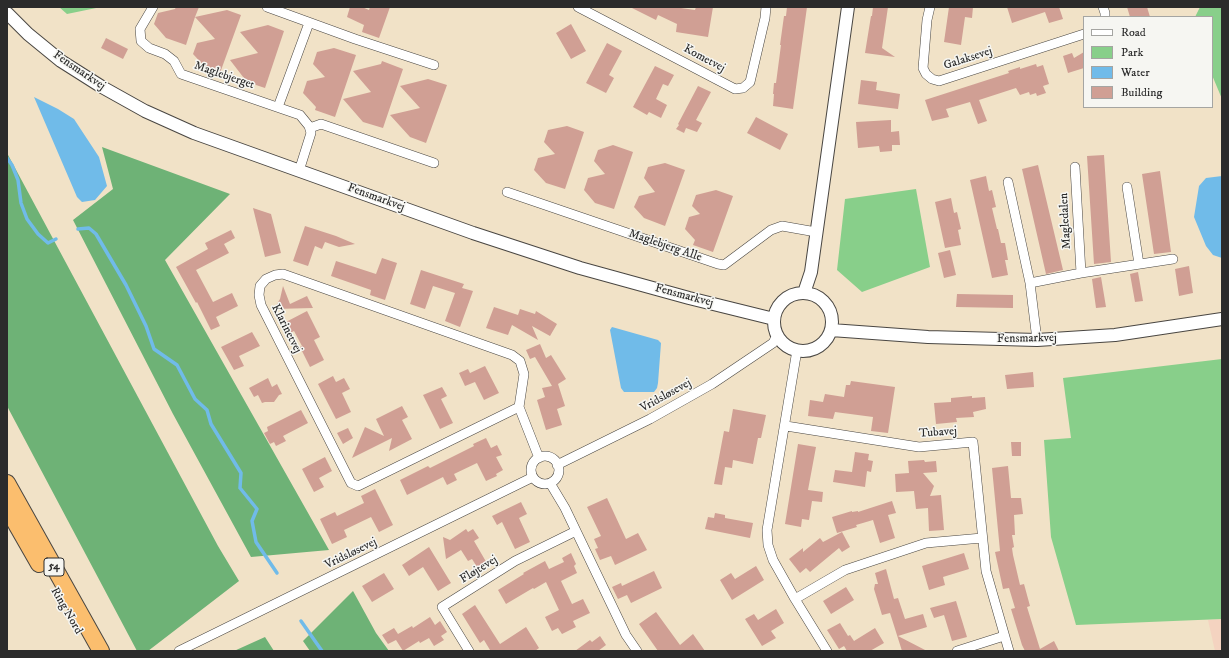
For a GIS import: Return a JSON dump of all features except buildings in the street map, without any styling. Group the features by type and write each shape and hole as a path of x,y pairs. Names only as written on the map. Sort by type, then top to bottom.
{"highway":[{"name":"54","path":"7,483 101,651"},
{"name":"Ring Nord","path":"7,508 89,651"}],"street":[{"name":"Maglebjerget","path":"153,7 140,30 141,41 149,48 165,54 174,61 181,74 300,115 310,128"},
{"path":"267,7 309,23 434,65"},
{"name":"Kometvej","path":"578,7 734,89 743,88 750,82 765,18 766,7"},
{"path":"804,293 811,272 848,7"},
{"name":"Galaksevej","path":"930,7 927,20 923,68 926,74 932,79 939,81 1083,34"},
{"name":"Fensmarkvej","path":"7,13 28,34 61,61 144,111 194,133 473,233 580,268 689,298 774,319"},
{"path":"278,107 309,23"},
{"path":"299,171 311,134 310,128 321,124 434,163"},
{"name":"Magledalen","path":"1075,167 1081,273"},
{"path":"1008,182 1030,283 1037,340"},
{"path":"1127,187 1139,264"},
{"name":"Maglebjerg Alle","path":"507,192 724,265 772,230 782,226 816,232"},
{"path":"1030,283 1081,273 1173,259"},
{"name":"Klarinetvej","path":"284,274 512,355 520,361 524,374 519,407 358,486 351,483 261,305 259,294 260,286 266,279 275,275 284,274"},
{"path":"804,293 813,294 821,299 827,305 831,317 830,330 824,341 814,348 806,351 789,347 783,342 774,327 776,310 784,300 796,294 804,293"},
{"name":"Fensmarkvej","path":"830,330 928,337 1037,340 1115,335 1222,319"},
{"name":"Vridsløsevej","path":"558,465 650,419 712,384 773,343 778,335"},
{"path":"798,350 767,530 768,545 773,560 827,651"},
{"path":"519,407 539,458"},
{"name":"Tubavej","path":"786,426 919,447 973,442 986,571 1009,651"},
{"path":"547,457 555,461 558,465 559,473 550,483 542,484 533,477 531,468 535,460 539,458 547,457"},
{"name":"Vridsløsevej","path":"179,651 533,477"},
{"path":"550,483 565,508 626,635 637,651"},
{"name":"Fløjtevej","path":"469,651 442,607 515,561 576,531"},
{"path":"795,599 845,570 926,543 982,538"},
{"path":"957,651 1004,636"}],"shaded area":[{"path":"1222,619 1222,651 1215,651 1208,620"}],"green space":[{"path":"59,7 101,7 67,14"},
{"path":"1200,7 1222,7 1222,99 1213,77 1213,16 1196,16"},
{"path":"102,147 230,194 165,260 329,550 251,557 173,414 73,220 113,189"},
{"path":"7,153 218,546 239,581 148,651 137,651 7,406"},
{"path":"916,189 930,267 862,292 837,270 845,199"},
{"path":"1222,359 1222,619 1076,625 1051,537 1044,440 1071,438 1063,378"},
{"path":"353,591 376,633 389,651 310,651 303,641"},
{"path":"265,637 274,651 234,651"}],"water":[{"path":"34,97 74,119 99,157 107,186 95,200 82,202 77,197"},
{"path":"1222,176 1222,258 1213,255 1206,246 1194,217 1199,186 1206,178"},
{"path":"612,327 658,340 661,343 658,383 654,392 624,392 621,388 610,330"}],"waterway":[{"path":"7,158 12,165 18,180 21,203 27,219 38,234 48,243 56,239"},
{"path":"78,229 89,228 96,234 126,285 146,326 154,349 177,365 195,399 207,410 211,424 241,473 240,488 257,509 252,521 256,542 277,573"},
{"path":"301,621 322,651"}]}
